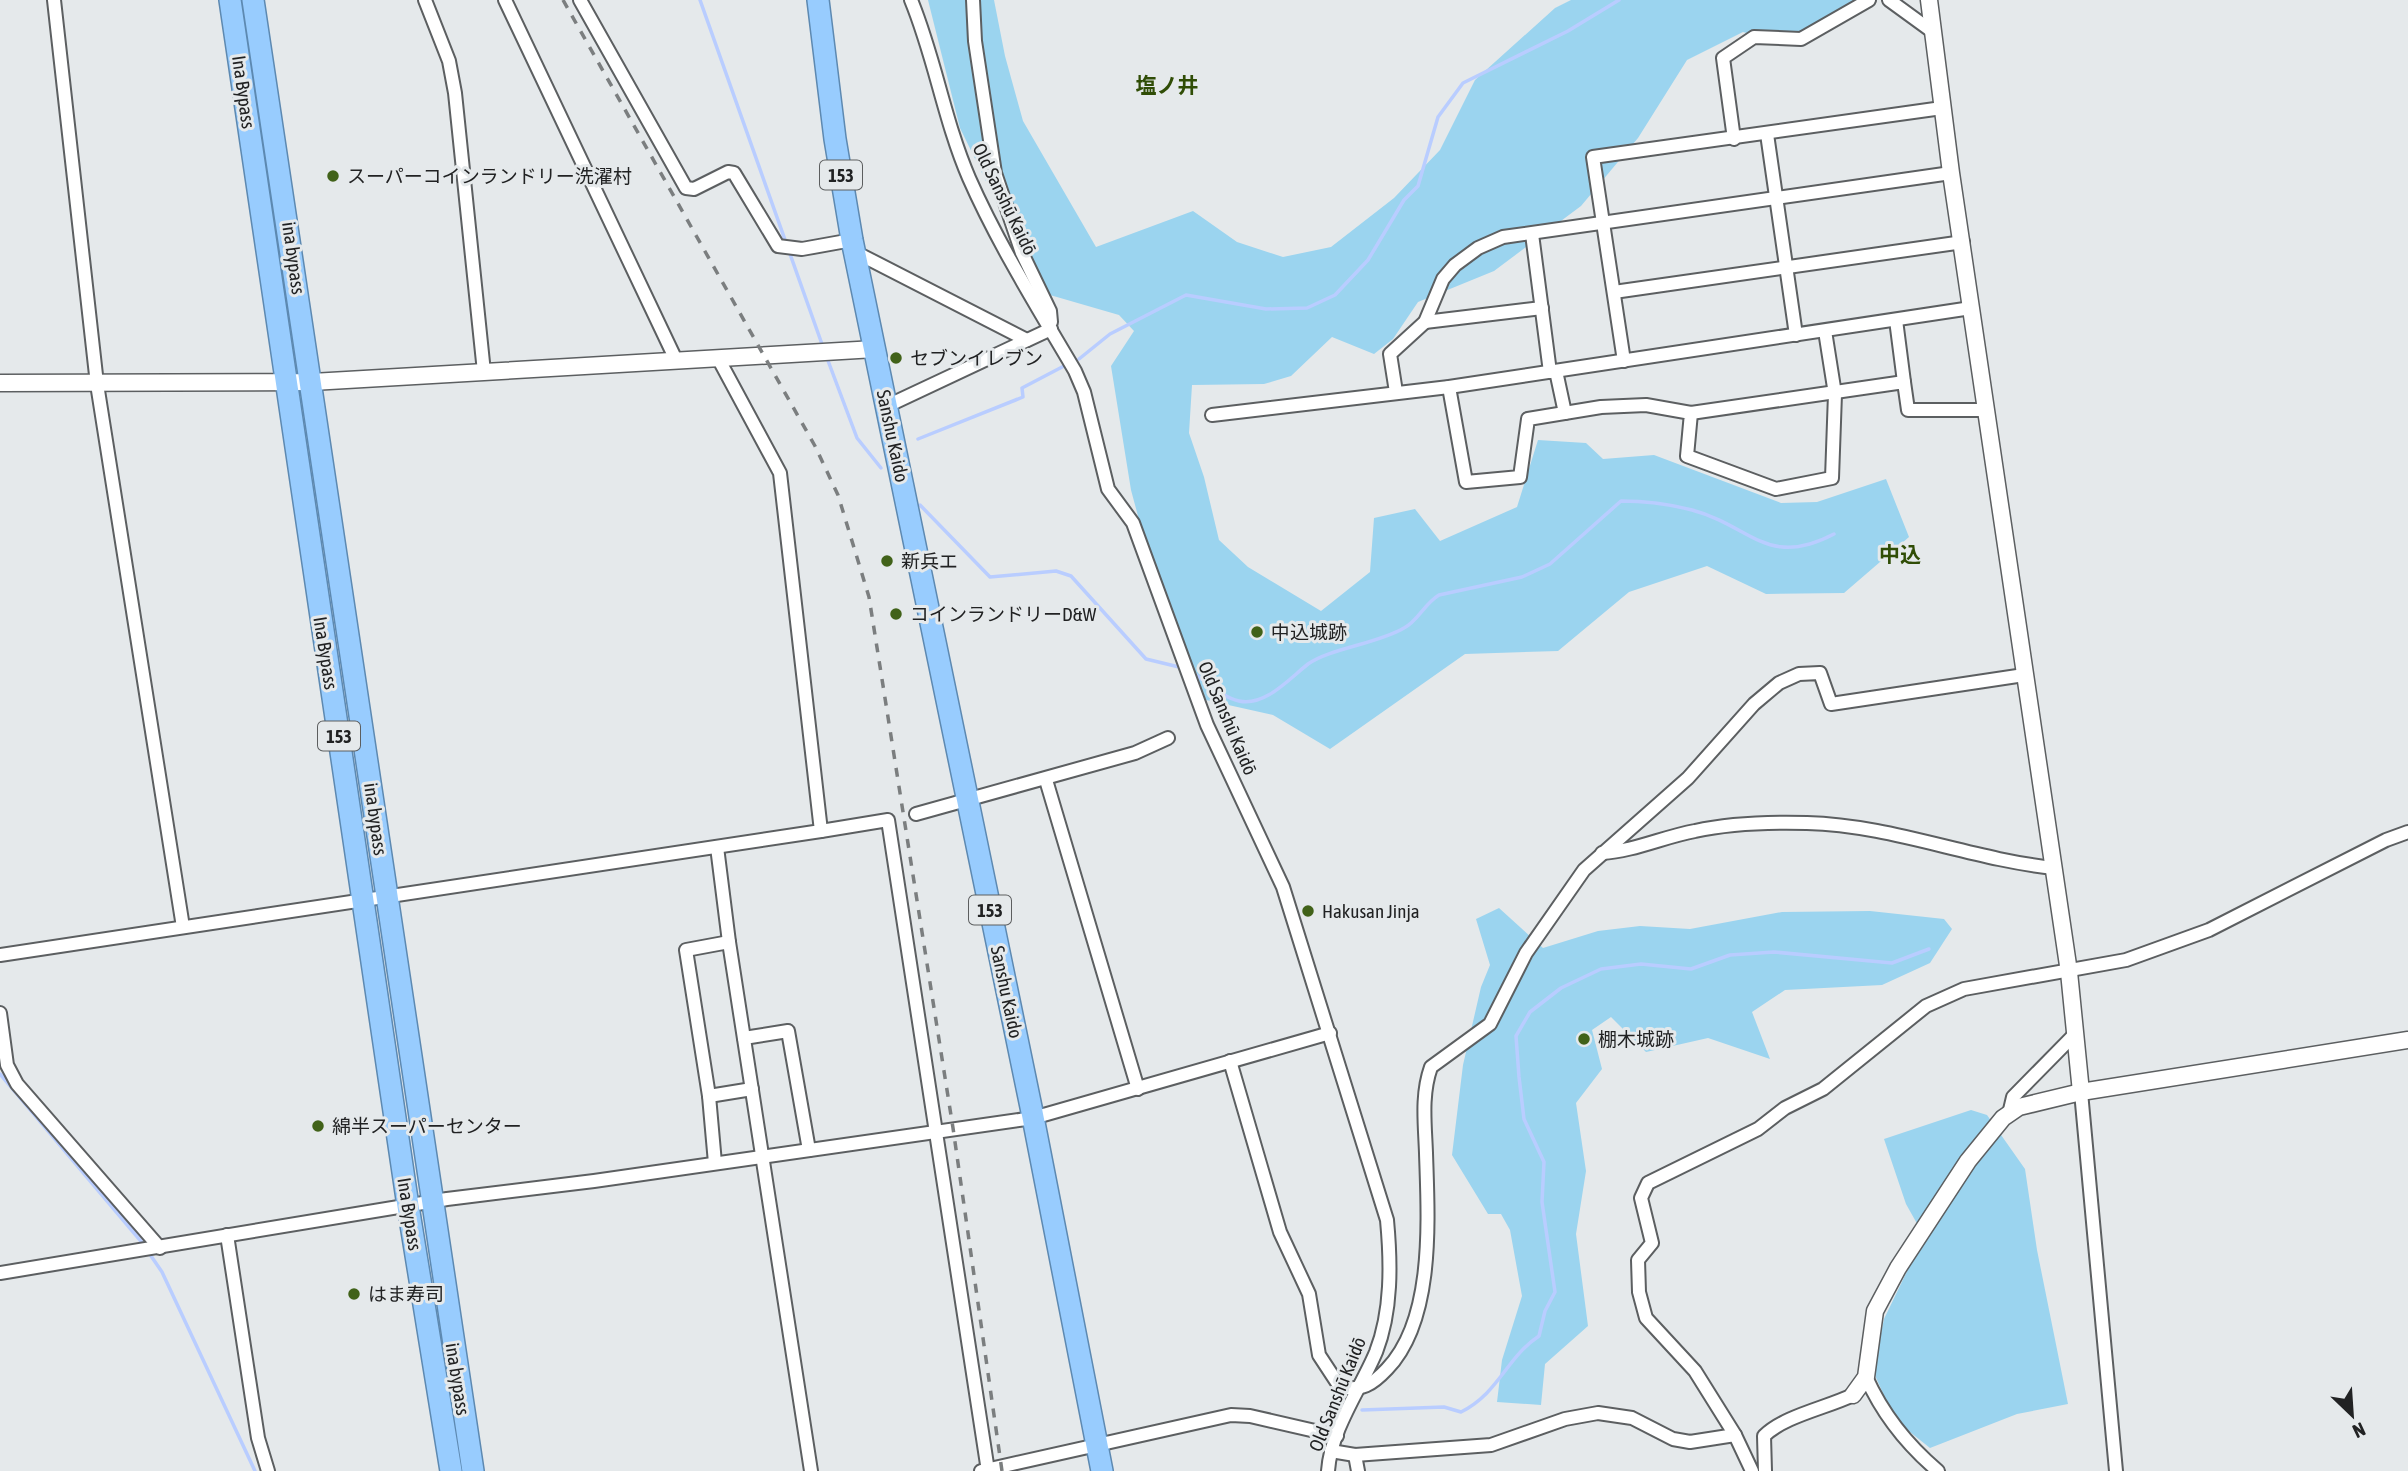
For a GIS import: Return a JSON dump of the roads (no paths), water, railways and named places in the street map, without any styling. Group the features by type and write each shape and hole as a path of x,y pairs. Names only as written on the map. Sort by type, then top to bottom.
{"highway":[{"name":"Ina Bypass","path":"230,0 408,1206 450,1471"},
{"name":"ina bypass","path":"253,0 473,1471"},
{"name":"153","path":"818,0 835,139 853,246 875,349"},
{"name":"Sanshu Kaido","path":"875,349 1033,1118 1102,1471"}],"street":[{"path":"54,0 97,384 183,927"},
{"path":"425,0 449,61 455,93 484,372"},
{"path":"505,0 676,360"},
{"path":"580,0 687,188 694,189 728,172 734,173 773,241 789,248 853,246 1027,340"},
{"name":"Old Sanshū Kaidō","path":"911,0 947,119 970,179 1084,392 1108,489 1133,523 1207,725 1283,887 1387,1220 1390,1255 1384,1327 1331,1451 1328,1471"},
{"path":"887,406 1051,329 1050,310 1022,253 995,173 975,41 974,0"},
{"path":"1734,139 1723,58 1754,37 1801,39 1869,0"},
{"path":"1889,0 1933,32"},
{"path":"1929,0 1951,173 2069,972 2112,1470"},
{"path":"1624,361 1593,157 1942,108"},
{"path":"1767,134 1796,335"},
{"path":"1396,392 1390,354 1425,322 1443,279 1455,265 1478,248 1503,237 1776,201 1951,173"},
{"path":"1532,234 1553,371 1565,413"},
{"path":"1614,292 1786,270 1963,242"},
{"path":"1425,322 1542,308"},
{"path":"1212,415 1449,387 1971,309"},
{"path":"1896,320 1908,410 1986,410"},
{"path":"1691,414 1687,456 1776,489 1832,478 1835,394 1825,331"},
{"path":"0,383 312,382 875,349"},
{"path":"718,358 780,473 821,831"},
{"path":"1449,387 1466,482 1520,477 1528,419 1646,405 1691,414 1904,382"},
{"path":"1230,1061 1280,1232 1309,1294 1319,1355 1340,1387 1357,1390 1374,1383 1407,1343 1419,1311 1424,1272 1424,1101 1431,1067 1490,1024 1526,953 1584,870 1688,778 1754,704 1779,683 1800,674 1820,673 1831,704 2024,675"},
{"path":"916,814 1046,780 1135,753 1168,737"},
{"path":"1046,780 1138,1089"},
{"path":"0,955 888,820 985,1471 1231,1415 1250,1416 1337,1436"},
{"path":"1602,853 1622,852 1697,830 1749,823 1808,822 1860,827 2022,865 2054,868"},
{"path":"1752,1471 1735,1436 1695,1371 1646,1318 1636,1276 1637,1260 1652,1243 1641,1198 1648,1182 1758,1129 1785,1108 1823,1089 1926,1006 1964,989 2126,960 2209,930 2386,840 2408,832"},
{"path":"717,847 729,942 811,1471"},
{"path":"715,1164 709,1096 687,950 729,942"},
{"path":"0,1013 7,1065 17,1084 158,1248"},
{"path":"744,1038 788,1031 809,1150"},
{"path":"0,1273 431,1202 1033,1118 1330,1033"},
{"path":"2009,1114 2013,1097 2075,1034"},
{"path":"1765,1471 1764,1436 1777,1423 1825,1409 1853,1395 1866,1377 1875,1311 1898,1268 1968,1161 2009,1114 2019,1107 2081,1092 2408,1040"},
{"path":"709,1096 752,1089"},
{"path":"227,1236 258,1438 268,1471"},
{"path":"1866,1377 1878,1405 1911,1448 1937,1471"},
{"path":"1331,1451 1355,1455 1492,1445 1565,1419 1598,1413 1632,1418 1673,1439 1690,1442 1735,1436"},
{"path":"1355,1455 1358,1471"}],"waterway":[{"path":"700,0 823,347"},
{"path":"1079,359 1110,334 1186,295 1266,309 1307,308 1335,295 1368,260 1404,200 1418,186 1438,117 1463,83 1568,31 1619,0"},
{"path":"827,358 857,438 881,468"},
{"path":"918,439 1023,397 1022,388 1064,366"},
{"path":"1193,673 1221,693 1239,701 1249,702 1268,696 1308,664 1404,628 1439,595 1522,577 1550,564 1621,501 1656,503 1692,510 1775,546 1811,544 1834,534"},
{"path":"920,505 990,577 1056,571 1071,576 1146,659 1179,667"},
{"path":"1362,1410 1444,1407 1461,1412 1485,1395 1518,1354 1539,1336 1545,1311 1555,1292 1542,1202 1544,1162 1524,1119 1519,1077 1516,1036 1530,1012 1561,988 1601,969 1641,964 1691,969 1730,955 1774,952 1892,963 1929,949"},
{"path":"0,1074 145,1246"},
{"path":"149,1253 162,1272 255,1471"}],"railway":[{"path":"563,0 815,446 838,495 869,597 953,1128 1002,1471"}],"place":[{"name":"スーパーコインランドリー洗濯村","path":"333,176"},
{"name":"セブンイレブン","path":"896,358"},
{"name":"新兵エ","path":"887,561"},
{"name":"コインランドリーD&W","path":"896,614"},
{"name":"中込城跡","path":"1257,632"},
{"name":"Hakusan Jinja","path":"1308,911"},
{"name":"棚木城跡","path":"1584,1039"},
{"name":"綿半スーパーセンター","path":"318,1126"},
{"name":"はま寿司","path":"354,1294"}],"district":[{"name":"塩ノ井","path":"1167,85"},
{"name":"中込","path":"1900,554"}]}
